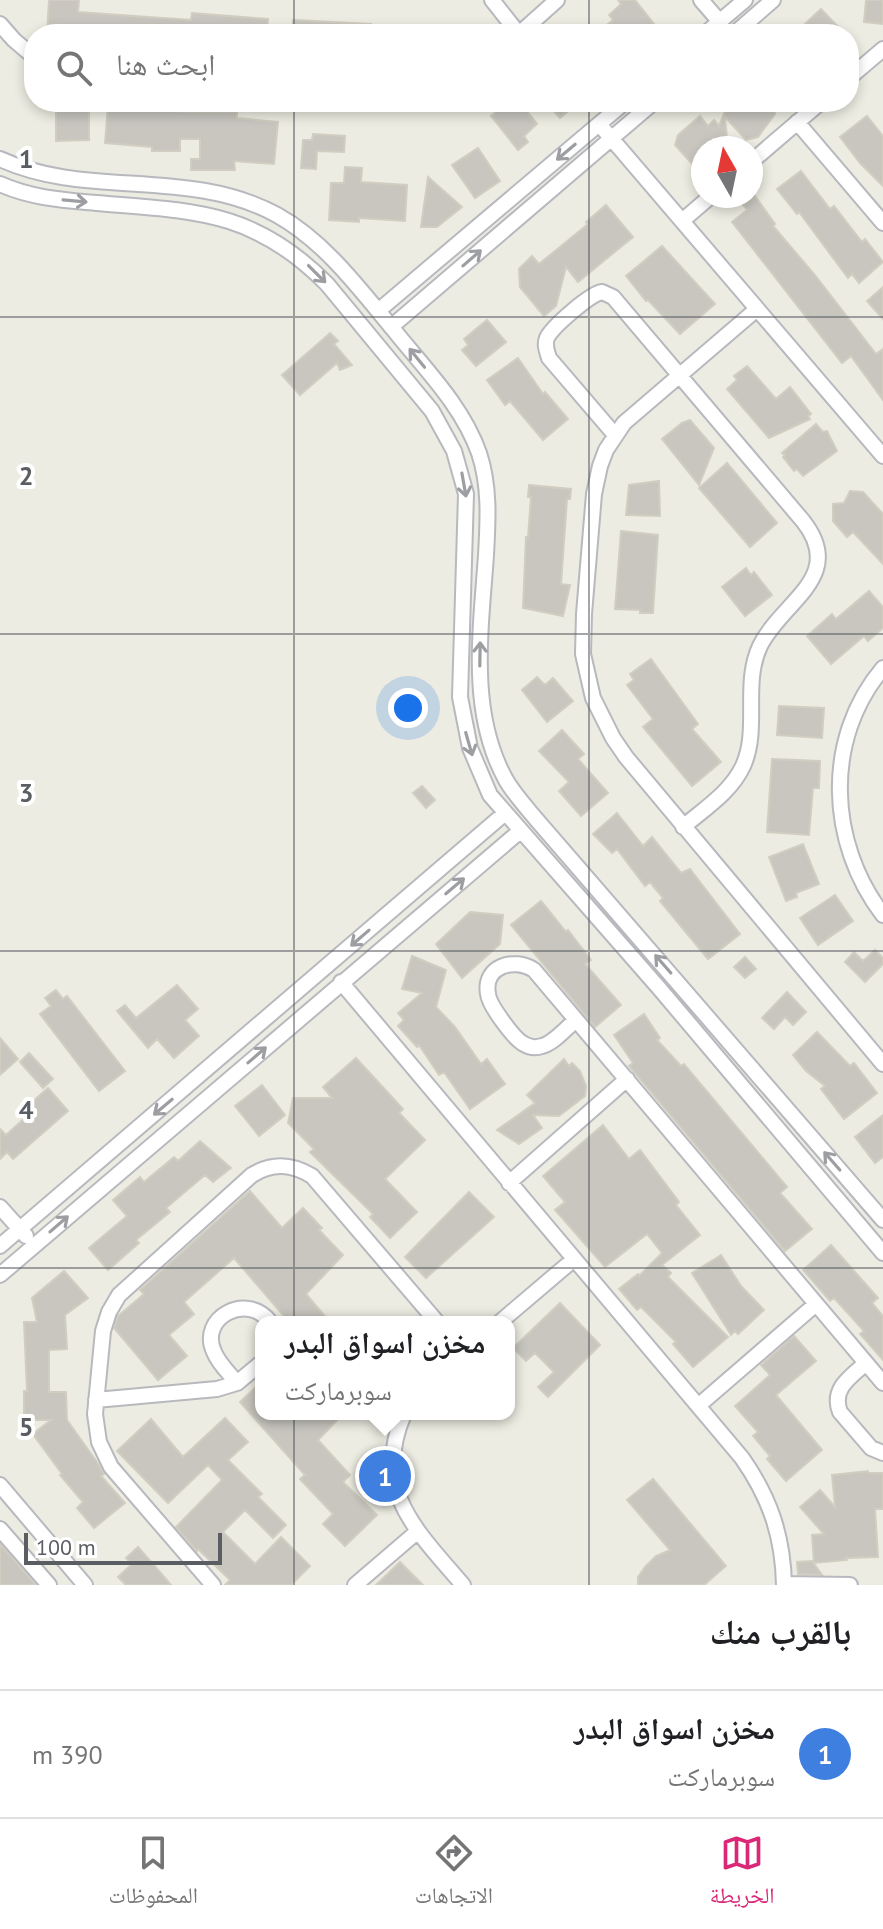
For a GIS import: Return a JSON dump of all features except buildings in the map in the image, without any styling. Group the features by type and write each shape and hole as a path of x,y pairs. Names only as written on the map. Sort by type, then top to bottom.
{"street":[{"path":"492,0 511,24"},
{"path":"530,24 557,0"},
{"path":"701,0 720,22"},
{"path":"718,24 745,0"},
{"path":"745,24 773,0"},
{"path":"0,24 24,48"},
{"path":"859,69 883,49"},
{"path":"378,311 613,112"},
{"path":"391,327 642,112"},
{"path":"763,152 809,112"},
{"path":"797,122 883,223"},
{"path":"599,124 883,456"},
{"path":"0,159 43,174 224,194 281,217 320,247 378,311 461,415 471,434 484,474 488,515 480,679 482,705 495,756 506,780 521,802 883,1220"},
{"path":"0,184 46,199 191,210 233,221 271,239 292,252 327,284 423,400 454,451 466,494 460,697 470,748 490,795 883,1253"},
{"path":"157,208 160,185"},
{"path":"682,221 697,208"},
{"path":"615,435 549,358 546,346 549,335 590,296 602,292 608,293 679,374 812,533 818,556 813,578 768,632 756,658 752,671 748,752 742,768 721,794 683,827"},
{"path":"757,309 624,423 600,466 594,494 583,634 587,676 597,708 613,738 683,827 883,1064"},
{"path":"423,400 439,386"},
{"path":"883,668 864,695 853,719 845,743 839,795 849,853 860,880 883,915"},
{"path":"18,1260 1,1243 20,1230 504,814"},
{"path":"0,1275 519,832"},
{"path":"612,936 627,923"},
{"path":"576,1020 547,1045 535,1047 524,1044 490,1003 487,986 490,978 510,963 527,965 534,970 883,1383"},
{"path":"341,982 742,1458 761,1486 775,1517 782,1550 784,1585 850,1585"},
{"path":"509,1183 627,1079"},
{"path":"213,1585 111,1467 99,1442 96,1400 103,1331 119,1295 252,1175 270,1166 291,1166 312,1176 432,1316"},
{"path":"0,1207 34,1246"},
{"path":"507,1316 573,1260"},
{"path":"698,1406 816,1304"},
{"path":"237,1383 213,1351 215,1323 229,1310 238,1308 257,1310 264,1316"},
{"path":"866,1363 842,1385 836,1398 837,1406 871,1448 883,1453"},
{"path":"96,1400 211,1390 237,1383 255,1368"},
{"path":"402,1420 391,1461 394,1487 404,1512 463,1585"},
{"path":"0,1485 85,1585"},
{"path":"0,1529 45,1583"},
{"path":"355,1585 418,1531"}],"place":[{"name":"مخزن اسواق البدر","path":"385,1476"}]}
